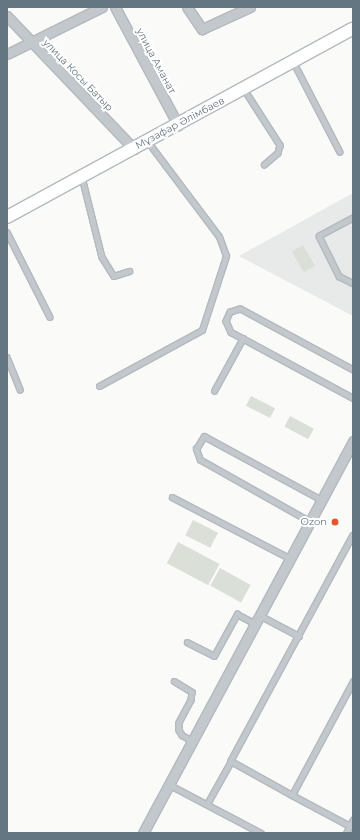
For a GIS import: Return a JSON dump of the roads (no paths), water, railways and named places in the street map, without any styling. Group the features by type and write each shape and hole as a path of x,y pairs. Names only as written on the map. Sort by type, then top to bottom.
{"street":[{"path":"7,54 102,7"},
{"name":"улица Аманат","path":"115,7 178,125"},
{"path":"187,7 197,26 207,29 250,7"},
{"name":"улица Косы Батыр","path":"7,16 134,149"},
{"name":"Мұзафар Әлімбаев","path":"7,217 244,89 353,28"},
{"path":"147,832 192,741 259,620 353,441"}],"lane":[{"path":"293,61 340,152"},
{"path":"244,89 280,145 278,153 264,165"},
{"path":"99,386 202,330 226,256 219,237 147,141"},
{"path":"82,177 102,257 114,276 129,271"},
{"path":"353,218 318,236 339,276 353,283"},
{"path":"7,232 50,317"},
{"path":"353,370 240,309 235,309 226,321 227,327 243,338 353,398"},
{"path":"214,391 243,338"},
{"path":"7,357 20,390"},
{"path":"310,522 200,460 196,449 204,436 322,500"},
{"path":"172,497 291,559"},
{"path":"207,804 353,535"},
{"path":"187,642 214,656 237,614 259,620 299,636"},
{"path":"174,681 192,692 192,700 179,723 179,730 182,736 192,741"},
{"path":"292,795 352,685"},
{"path":"231,761 350,826"},
{"path":"170,785 261,833"},
{"path":"346,833 353,820"}],"place":[{"name":"Ozon","path":"335,522"}]}
